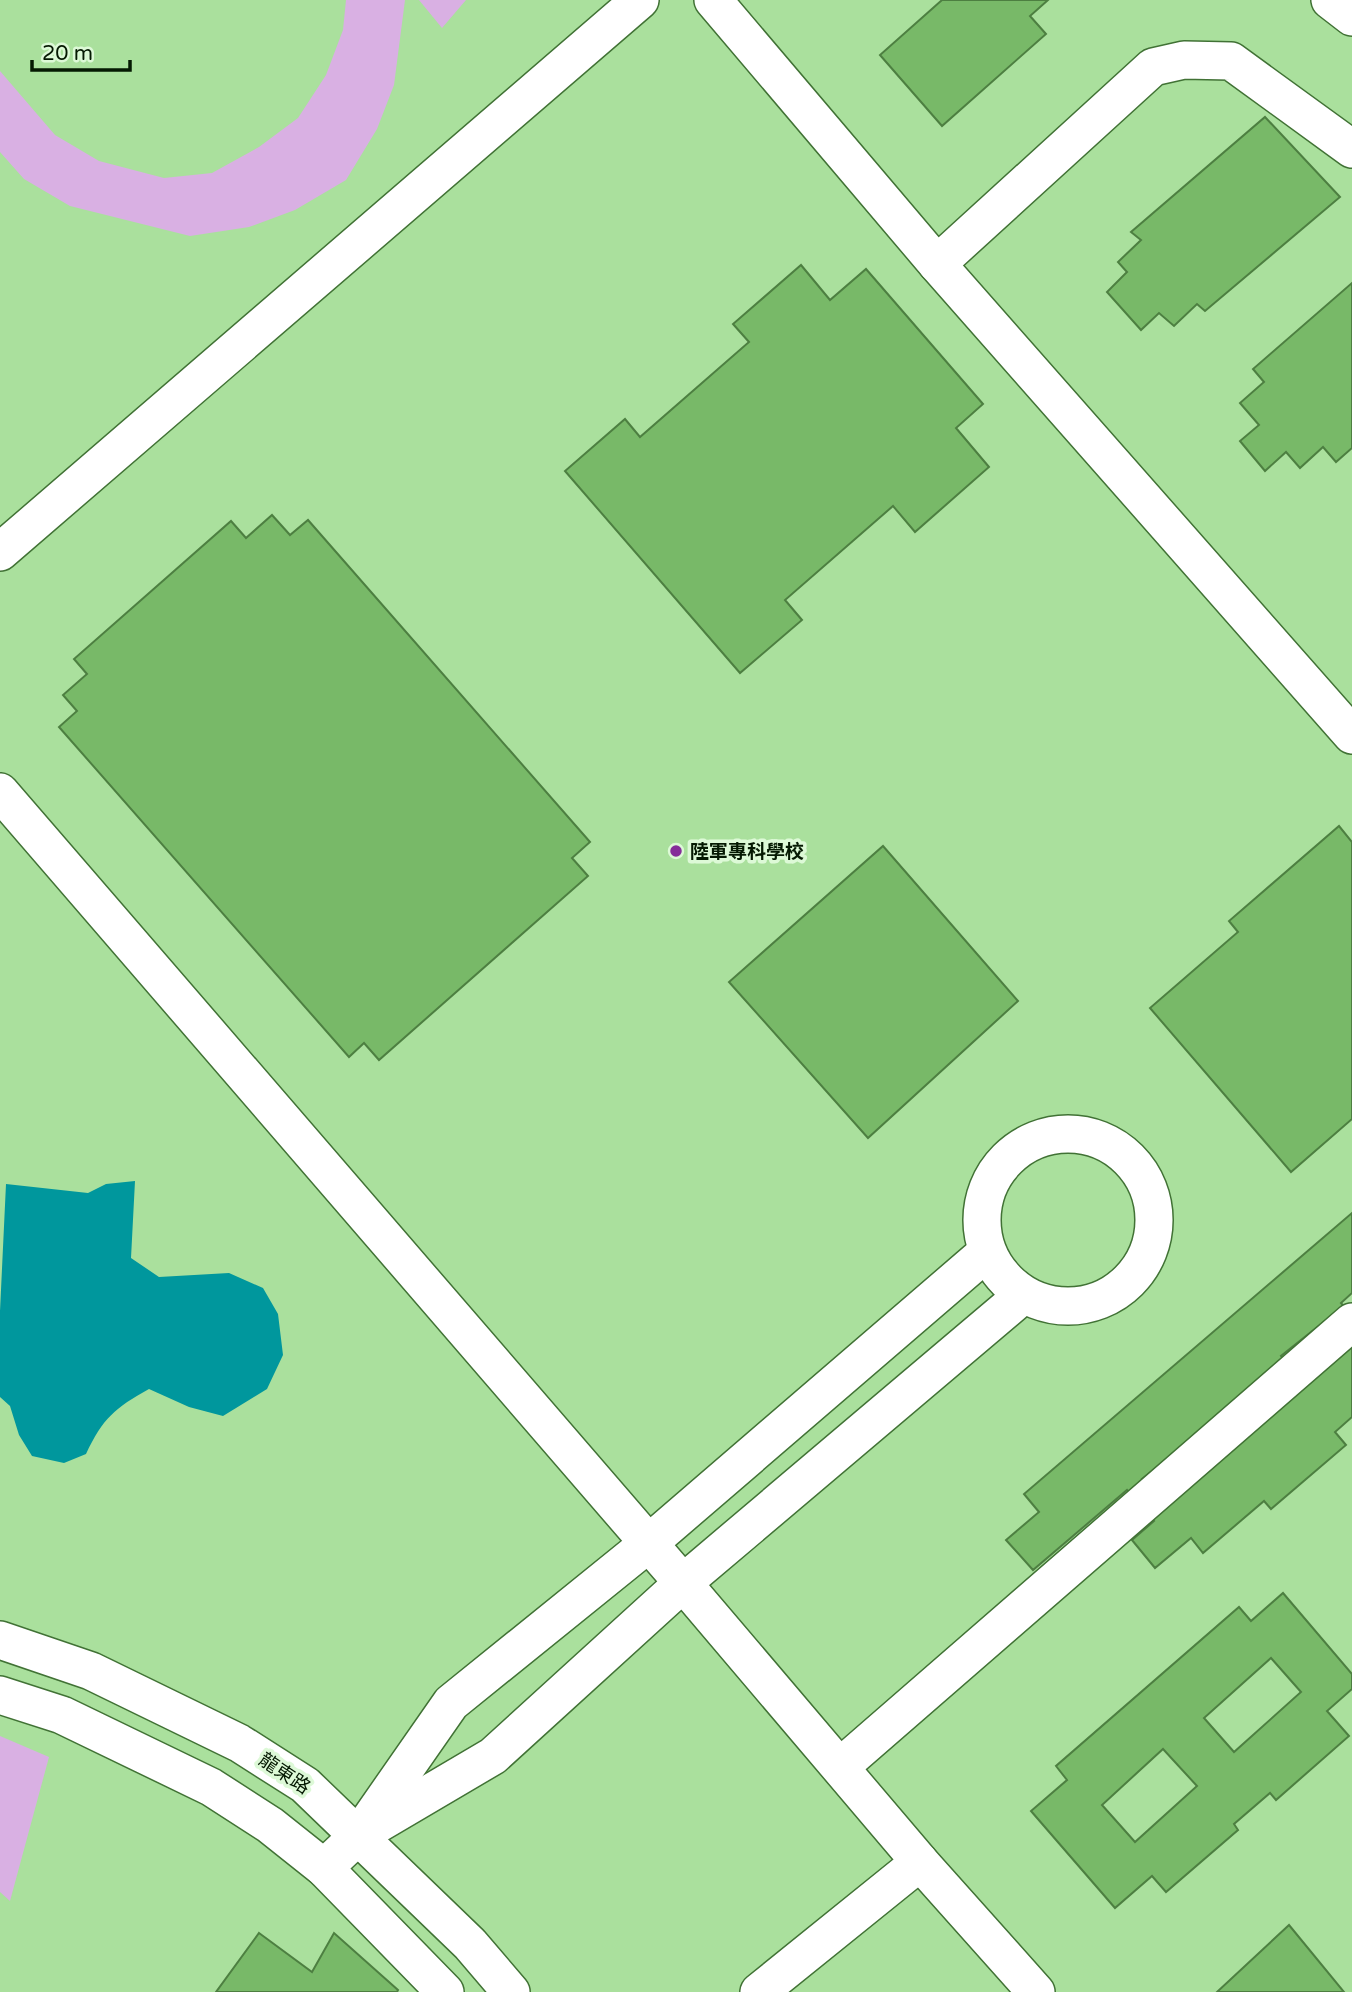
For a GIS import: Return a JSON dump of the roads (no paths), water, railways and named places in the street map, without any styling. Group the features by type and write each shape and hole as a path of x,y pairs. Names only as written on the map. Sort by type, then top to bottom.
{"street":[{"path":"0,552 640,0"},
{"path":"713,0 937,264 1352,735"},
{"path":"1330,0 1352,17"},
{"path":"937,264 1153,67 1184,60 1231,61 1352,149"},
{"path":"0,792 684,1583 920,1862 1036,1992"},
{"path":"1068,1133 1095,1138 1121,1152 1141,1173 1152,1200 1154,1229 1146,1257 1129,1281 1106,1298 1079,1307 1049,1305 1023,1295 1002,1276 987,1252 982,1225 984,1197 996,1172 1016,1152 1041,1138 1068,1133"},
{"path":"324,1868 359,1835 451,1703 649,1543 987,1252"},
{"path":"359,1835 493,1756 684,1583 1023,1295"},
{"path":"840,1767 1352,1322"},
{"path":"824,1393 857,1436"},
{"name":"龍東路","path":"0,1640 91,1671 239,1743 306,1785 470,1944 511,1992"},
{"path":"0,1695 62,1715 211,1787 270,1825 324,1868 441,1987 470,1944"},
{"path":"759,1992 920,1862"}],"water":[{"path":"135,1181 131,1258 159,1277 229,1273 263,1288 278,1314 283,1355 267,1389 223,1416 189,1407 149,1389 111,1415 98,1431 86,1454 64,1463 32,1456 19,1435 10,1406 0,1397 0,1311 6,1184 88,1193 106,1184"}],"place":[{"name":"陸軍專科學校","path":"676,851"}]}
